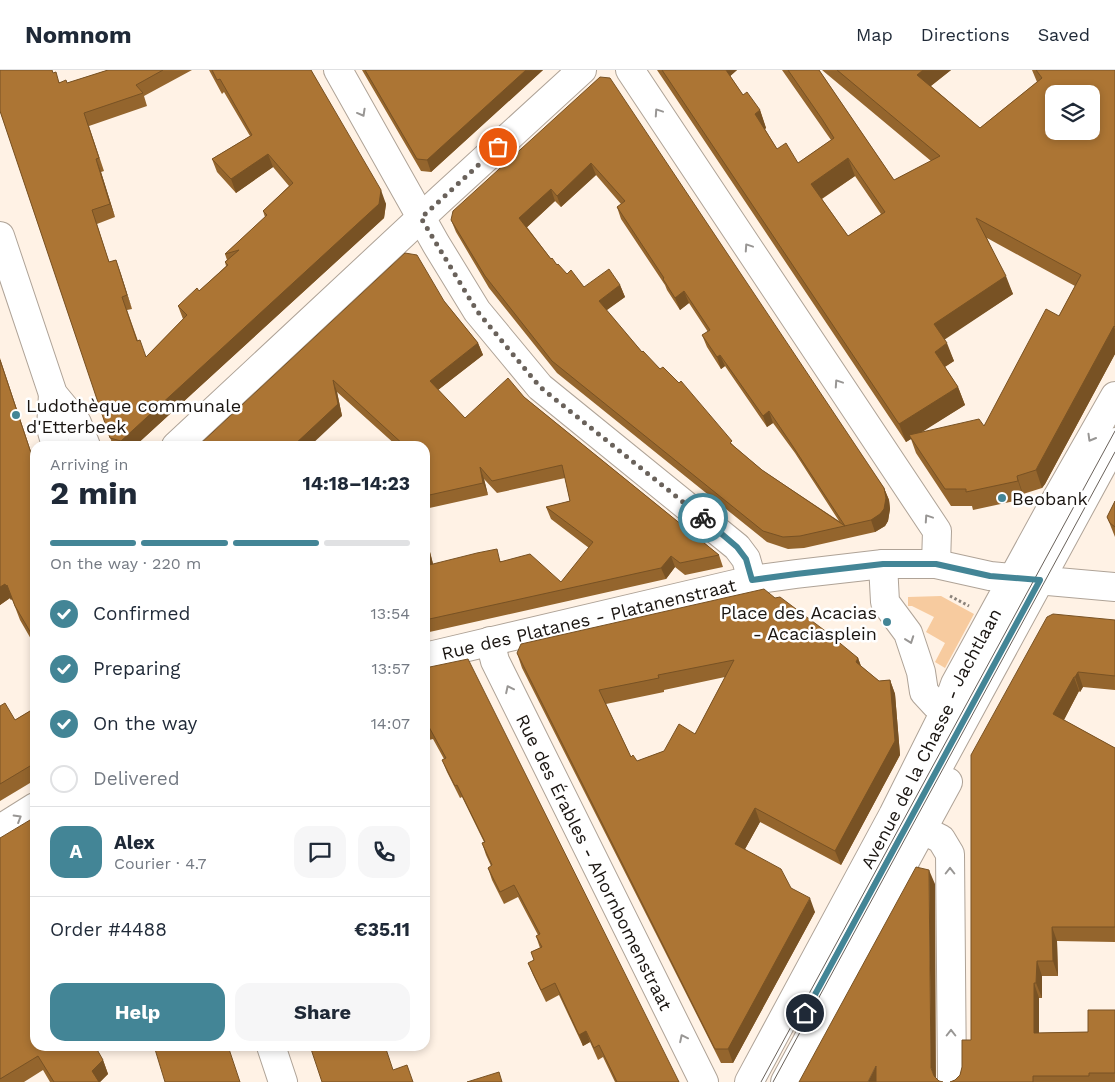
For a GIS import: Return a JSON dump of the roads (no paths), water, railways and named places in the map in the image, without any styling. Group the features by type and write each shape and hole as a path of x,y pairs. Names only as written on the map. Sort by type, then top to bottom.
{"street":[{"path":"338,70 421,218 477,311 540,387 737,547 746,559 752,580 883,564 936,564 990,576 1115,587"},
{"path":"181,441 582,70"},
{"path":"630,70 937,531 936,564"},
{"path":"0,236 53,394 77,423 84,441"},
{"path":"53,394 51,428 55,441"},
{"name":"Avenue de la Chasse - Jachtlaan","path":"749,1082 908,822 1023,646 1037,580 1115,396"},
{"name":"Avenue de la Chasse - Jachtlaan","path":"1037,580 1115,442"},
{"name":"Avenue de la Chasse - Jachtlaan","path":"785,1082 908,822 955,684 1115,477"},
{"path":"883,564 886,602 908,634 921,672 924,692 936,705 946,709"},
{"name":"Rue des Platanes - Platanenstraat","path":"430,655 752,580"},
{"name":"Rue des Érables - Ahornbomenstraat","path":"490,641 495,661 704,1082"},
{"path":"0,828 30,810"},
{"path":"908,822 941,839 950,854 952,1082"},
{"name":"Avenue de la Chasse - Jachtlaan","path":"768,1082 908,822"},
{"path":"273,1051 282,1082"}],"tram line":[{"path":"761,1082 1115,431"},
{"path":"773,1082 1115,452"}],"place":[{"name":"Ludothèque communale d'Etterbeek","path":"16,415"},
{"name":"Beobank","path":"1002,498"},
{"name":"Place des Acacias - Acaciasplein","path":"887,622"}]}
